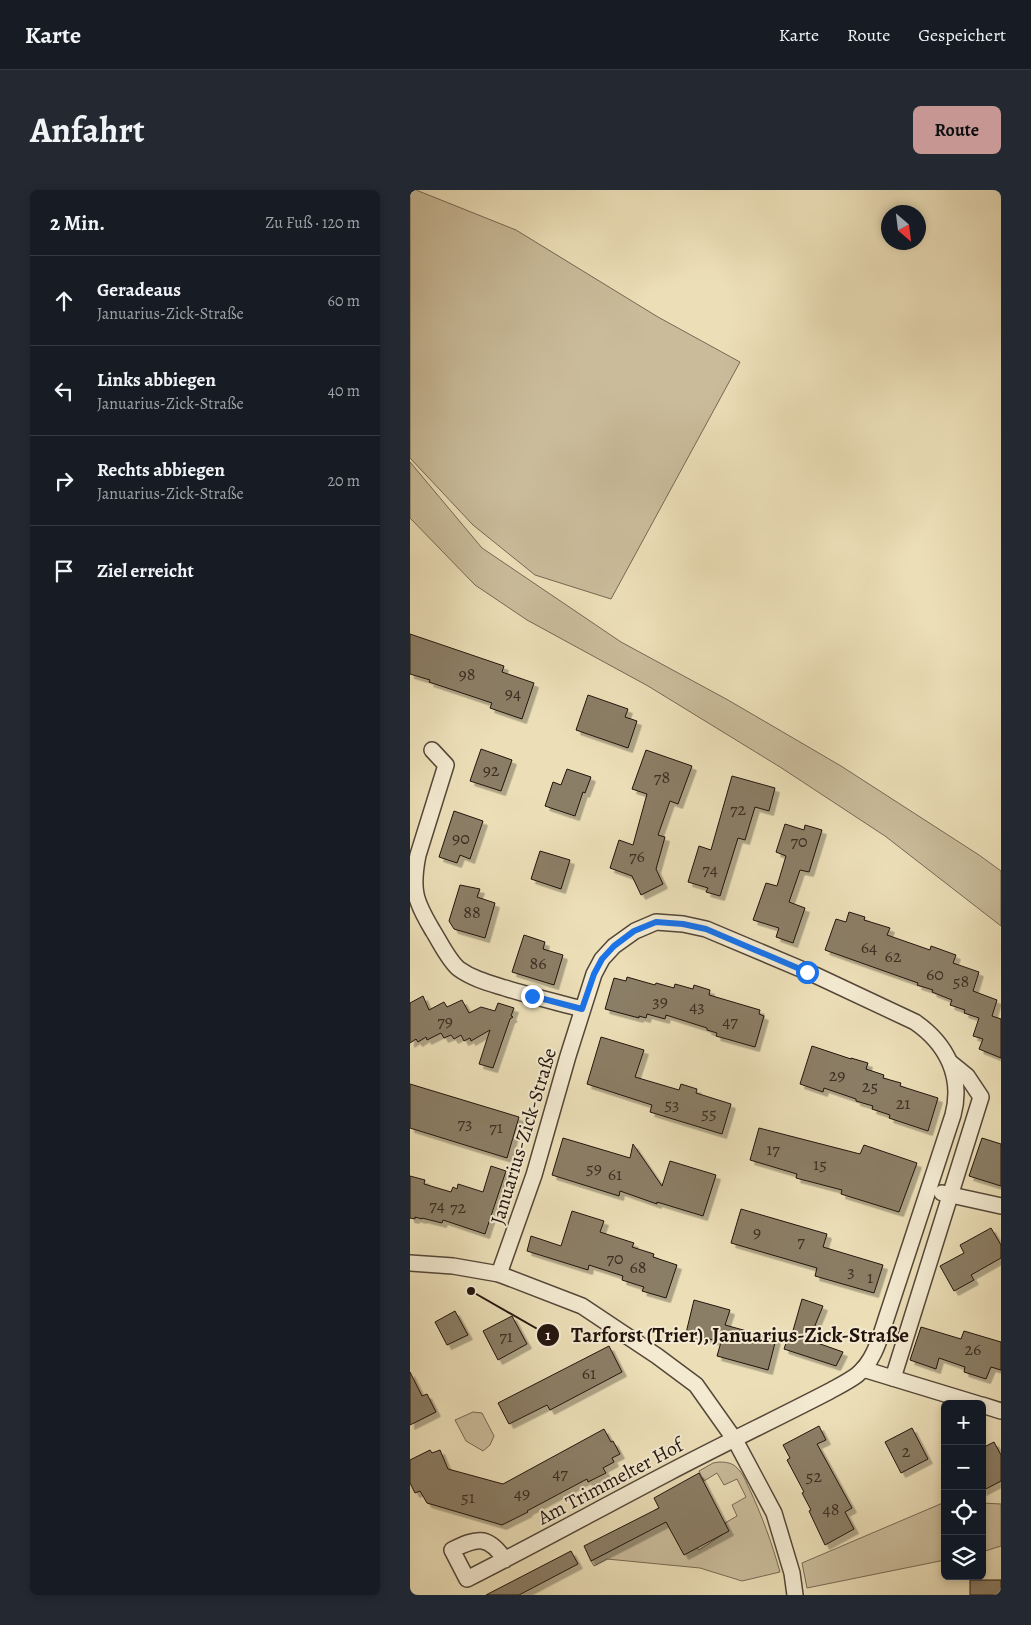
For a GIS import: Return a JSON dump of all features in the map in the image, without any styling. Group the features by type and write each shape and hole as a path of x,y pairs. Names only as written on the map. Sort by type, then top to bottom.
{"street":[{"path":"432,750 446,765 418,855 416,868 414,886 426,920 458,968 478,980 582,1009"},
{"name":"Januarius-Zick-Straße","path":"499,1274 534,1176 568,1056 594,974 602,959 614,946 634,931 656,922 683,924 706,929 899,1013 930,1032 942,1046 951,1063 956,1087 956,1105 879,1340 871,1359 856,1376 735,1440"},
{"name":"Januarius-Zick-Straße","path":"893,1378 981,1097 967,1076 951,1063"},
{"path":"928,1191 1001,1206"},
{"path":"410,1264 453,1266 499,1274 582,1306 657,1356 696,1385 735,1440 774,1514 792,1573 795,1595"},
{"path":"863,1369 965,1400"},
{"path":"986,1406 1001,1411"},
{"name":"Am Trimmelter Hof","path":"505,1560 669,1472 735,1440"}],"shaded area":[{"path":"410,190 416,190 516,230 658,317 740,362 611,599 535,575 473,525 410,458"},
{"path":"410,462 482,548 621,642 728,700 841,766 1001,871 1001,926 885,836 780,767 648,686 527,620 475,585 410,518"},
{"path":"473,1412 482,1413 494,1436 490,1445 483,1451 466,1441 455,1420"},
{"path":"719,1462 733,1465 743,1475 754,1498 780,1572 742,1581 700,1568 607,1559 594,1566 591,1561 662,1523 655,1510 659,1508 684,1554 697,1548 699,1550 728,1531 725,1523 737,1516 732,1505 746,1497 737,1479 724,1485 717,1473 704,1481 699,1471 713,1463"},
{"path":"986,1503 1001,1504 1001,1546 986,1551"},
{"path":"941,1504 941,1561 807,1588 802,1563"}],"building":[{"path":"410,634 504,666 502,672 534,683 522,719 490,708 492,703 410,674"},
{"path":"588,695 628,709 625,717 637,721 628,748 576,730"},
{"path":"481,749 512,760 501,791 470,781"},
{"path":"646,750 692,766 678,804 670,801 658,835 665,837 656,869 663,884 641,895 632,876 610,868 619,840 633,845 647,794 632,789"},
{"path":"567,769 591,777 585,793 583,792 575,816 545,806 553,782 561,785"},
{"path":"732,776 775,788 769,811 755,807 745,840 738,838 720,896 706,892 708,888 688,882 699,846 711,850"},
{"path":"454,811 483,821 470,859 460,855 457,863 439,857"},
{"path":"785,824 804,830 805,825 822,830 809,872 800,870 789,902 805,908 793,943 776,937 779,928 753,920 766,883 777,886 786,856 776,852"},
{"path":"540,851 570,860 561,889 531,879"},
{"path":"460,885 480,889 477,897 495,903 485,938 454,929 449,921"},
{"path":"849,912 865,917 864,920 890,928 887,935 930,950 931,946 956,955 953,963 979,972 973,991 997,1000 992,1016 1001,1019 1001,1058 979,1049 983,1039 973,1036 979,1018 964,1013 965,1010 950,1005 952,1000 932,992 933,990 917,985 918,983 825,950 836,919 846,922"},
{"path":"524,935 545,942 543,949 563,955 554,985 512,972"},
{"path":"627,977 674,988 675,984 693,989 694,985 710,990 709,995 760,1010 759,1014 764,1016 755,1047 716,1036 717,1033 707,1030 707,1028 666,1015 665,1019 647,1014 646,1018 639,1016 639,1018 605,1009 614,978 626,981"},
{"path":"423,996 429,1010 444,1002 447,1007 462,1000 469,1013 481,1007 495,1011 498,1003 514,1008 511,1016 513,1017 510,1019 493,1068 479,1064 490,1030 471,1041 470,1038 464,1041 461,1035 454,1039 451,1035 444,1038 441,1033 427,1040 426,1037 418,1042 416,1039 410,1043 410,1003"},
{"path":"601,1037 644,1050 635,1077 679,1090 681,1084 697,1089 696,1093 731,1104 722,1134 650,1112 652,1105 587,1084"},
{"path":"812,1046 868,1063 866,1069 884,1075 883,1078 901,1083 900,1086 938,1098 928,1131 889,1118 890,1115 872,1109 873,1106 856,1101 856,1099 824,1088 823,1092 800,1084"},
{"path":"410,1084 519,1117 507,1158 410,1128"},
{"path":"759,1128 860,1154 864,1145 917,1163 899,1212 841,1194 842,1190 796,1178 797,1174 750,1160"},
{"path":"563,1138 630,1158 633,1144 662,1186 670,1161 716,1175 703,1216 657,1202 657,1204 620,1191 619,1196 552,1175"},
{"path":"982,1138 1001,1144 1001,1186 969,1176"},
{"path":"491,1166 506,1171 485,1234 443,1220 442,1223 422,1218 410,1218 410,1176 425,1180 424,1184 451,1192 453,1187 457,1189 458,1184 483,1192"},
{"path":"741,1209 827,1234 823,1247 883,1265 874,1293 815,1276 817,1268 731,1243"},
{"path":"572,1211 604,1221 600,1232 634,1243 632,1247 654,1254 653,1257 677,1265 666,1298 642,1291 644,1287 622,1280 623,1276 589,1265 588,1270 527,1251 531,1236 561,1246"},
{"path":"991,1228 1001,1245 1001,1258 971,1275 974,1280 954,1291 940,1266 964,1253 960,1245"},
{"path":"802,1299 823,1306 809,1340 843,1352 836,1366 784,1349 789,1334 792,1334"},
{"path":"694,1300 730,1310 725,1325 776,1339 768,1370 717,1356 721,1342 686,1333"},
{"path":"455,1311 468,1335 447,1345 435,1322"},
{"path":"512,1316 527,1344 498,1360 483,1331"},
{"path":"921,1327 961,1339 964,1331 1001,1342 1001,1370 991,1367 986,1379 964,1372 965,1367 939,1358 936,1369 910,1360"},
{"path":"609,1346 622,1372 550,1410 547,1405 509,1424 498,1403"},
{"path":"410,1372 422,1396 427,1394 436,1412 410,1425"},
{"path":"819,1426 826,1440 817,1444 852,1508 845,1512 854,1529 825,1545 809,1511 811,1510 802,1493 804,1492 787,1460 790,1458 783,1445"},
{"path":"912,1428 928,1459 901,1473 885,1442"},
{"path":"604,1429 620,1454 612,1458 614,1462 603,1468 606,1473 588,1482 587,1479 502,1525 427,1503 420,1491 415,1493 410,1483 410,1460 430,1450 432,1453 440,1450 448,1469 503,1484"},
{"path":"994,1442 1001,1455 1001,1481 986,1489 986,1446"},
{"path":"699,1473 729,1531 684,1555 666,1522 591,1561 584,1546 659,1508 654,1498"},
{"path":"571,1551 578,1564 519,1595 486,1595"},
{"path":"970,1580 1001,1580 1001,1595 970,1595"}],"place":[{"name":"Tarforst (Trier), Januarius-Zick-Straße","path":"471,1291"}],"route":[{"path":"532,996 582,1009 594,974 602,959 614,946 634,931 656,922 683,924 706,929 807,972"}]}
